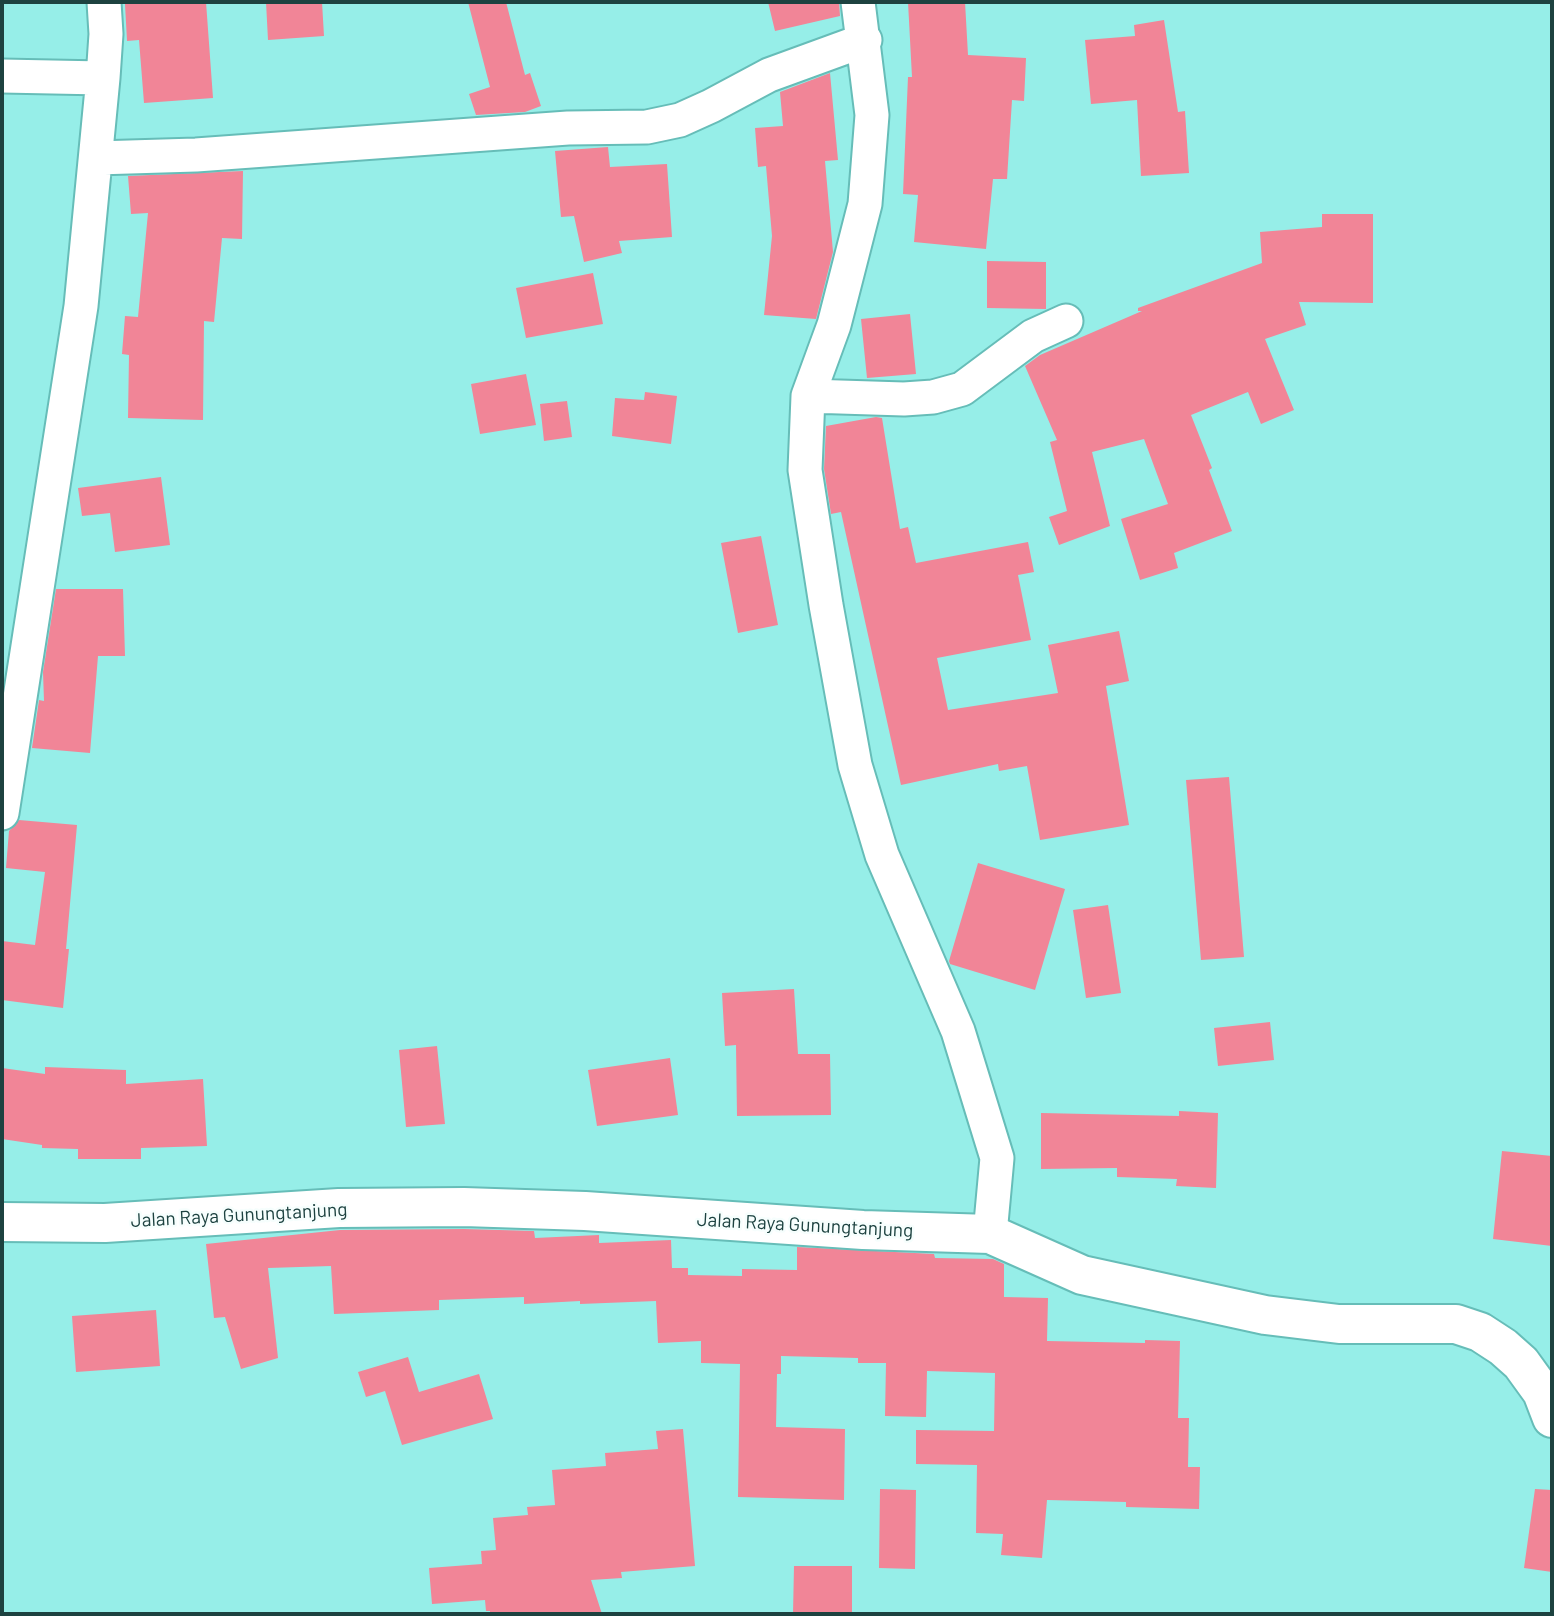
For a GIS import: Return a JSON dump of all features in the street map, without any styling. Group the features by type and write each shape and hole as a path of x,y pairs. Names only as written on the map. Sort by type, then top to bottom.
{"main road":[{"name":"Jalan Raya Gunungtanjung","path":"2,1222 105,1223 339,1208 464,1207 585,1211 863,1230 990,1234 1082,1275 1265,1315 1339,1324 1456,1324 1480,1332 1521,1363 1542,1392 1552,1418"}],"street":[{"path":"2,813 80,306 103,78 106,34 104,2"},
{"path":"858,2 865,40 872,115 865,204 834,325 808,396 805,470 855,765 881,855 958,1031 997,1158 990,1234"},
{"path":"96,158 196,155 555,129 647,127 680,120 769,75 865,40"},
{"path":"2,76 103,78"},
{"path":"808,396 904,399 933,397 962,389 1032,336 1066,321"}],"building":[{"path":"206,2 213,98 144,103 139,40 127,41 125,4"},
{"path":"266,2 322,2 324,36 268,40"},
{"path":"468,2 506,2 525,75 530,73 541,106 525,112 476,115 469,94 490,87"},
{"path":"768,2 839,2 840,16 775,31"},
{"path":"908,2 965,2 968,55 1026,58 1024,101 1012,100 1007,179 993,179 986,249 914,242 918,195 903,194 908,77 912,77"},
{"path":"1164,20 1178,112 1185,111 1189,173 1141,176 1137,100 1091,104 1085,40 1135,36 1134,25"},
{"path":"830,73 838,160 825,161 833,252 816,319 764,315 772,236 766,166 758,167 755,128 783,126 780,92"},
{"path":"608,147 610,167 667,164 672,237 619,241 622,253 584,262 574,216 561,217 555,151"},
{"path":"243,171 242,239 222,238 214,322 204,321 203,420 128,418 129,355 122,354 125,316 138,317 148,213 131,214 128,176"},
{"path":"1322,214 1373,214 1373,303 1299,302 1306,325 1265,339 1294,410 1261,424 1248,392 1191,415 1212,468 1209,470 1232,531 1174,553 1178,568 1140,580 1121,519 1168,504 1144,439 1092,452 1110,526 1059,545 1049,517 1067,511 1050,442 1057,440 1025,366 1040,355 1142,311 1138,311 1138,308 1262,263 1260,232 1322,227"},
{"path":"987,261 1046,262 1046,309 987,308"},
{"path":"593,273 603,324 526,338 516,288"},
{"path":"910,314 916,374 867,378 861,319"},
{"path":"526,374 536,425 480,434 471,384"},
{"path":"645,392 677,396 671,444 612,436 615,398 644,400"},
{"path":"567,401 572,437 544,441 540,404"},
{"path":"882,418 900,529 908,527 916,563 1028,542 1034,572 1018,575 1031,640 937,658 948,710 1058,693 1048,645 1119,631 1129,681 1106,686 1129,825 1040,840 1027,766 999,771 998,764 901,785 841,512 831,514 824,469 826,426"},
{"path":"161,477 170,545 115,552 110,513 82,516 78,488"},
{"path":"761,536 778,625 738,633 721,543"},
{"path":"56,589 123,589 125,656 98,656 90,753 32,748 39,700 44,701 43,672"},
{"path":"1229,777 1244,957 1201,960 1186,780"},
{"path":"19,820 77,825 63,1008 2,1000 2,941 35,945 45,872 6,868 9,831"},
{"path":"978,863 1065,889 1035,990 950,964"},
{"path":"1108,905 1121,993 1086,998 1073,910"},
{"path":"794,989 798,1054 830,1054 831,1115 737,1116 736,1045 725,1046 722,993"},
{"path":"1270,1022 1274,1060 1218,1066 1214,1028"},
{"path":"437,1046 445,1124 406,1127 399,1050"},
{"path":"670,1058 678,1115 597,1126 588,1070"},
{"path":"45,1067 126,1070 126,1084 203,1079 207,1146 141,1148 141,1159 78,1159 78,1149 42,1148 42,1145 2,1139 2,1068 45,1074"},
{"path":"1179,1111 1218,1113 1216,1188 1176,1186 1177,1179 1117,1177 1117,1168 1041,1169 1041,1113 1179,1116"},
{"path":"1502,1151 1552,1156 1552,1246 1493,1239"},
{"path":"340,1230 534,1231 535,1238 599,1235 599,1243 671,1240 672,1268 688,1268 688,1275 742,1276 742,1269 797,1270 797,1247 934,1254 935,1258 993,1259 1004,1264 1004,1297 1048,1298 1047,1341 1180,1341 1178,1418 1189,1418 1188,1467 1200,1467 1199,1509 1126,1507 1126,1502 1047,1500 1042,1558 1001,1555 1003,1534 976,1533 977,1465 916,1464 916,1430 994,1431 995,1373 927,1371 926,1417 885,1416 886,1363 858,1363 858,1358 781,1356 781,1374 777,1374 776,1427 845,1429 844,1500 738,1497 740,1364 701,1363 701,1341 658,1343 656,1301 524,1304 524,1297 439,1300 439,1310 334,1314 331,1266 268,1268 278,1358 241,1369 225,1317 214,1318 206,1244"},
{"path":"156,1310 160,1366 76,1372 72,1316"},
{"path":"408,1357 419,1392 479,1374 493,1419 402,1445 385,1391 366,1397 358,1372"},
{"path":"683,1429 695,1566 621,1572 622,1578 591,1580 602,1614 490,1614 490,1611 486,1611 485,1600 432,1604 429,1568 482,1564 481,1551 496,1550 493,1518 528,1515 527,1507 555,1505 552,1470 606,1466 605,1453 658,1449 656,1431"},
{"path":"880,1489 916,1490 915,1569 879,1568"},
{"path":"1535,1489 1552,1490 1552,1572 1524,1568"},
{"path":"794,1566 852,1566 852,1614 793,1614"}]}
